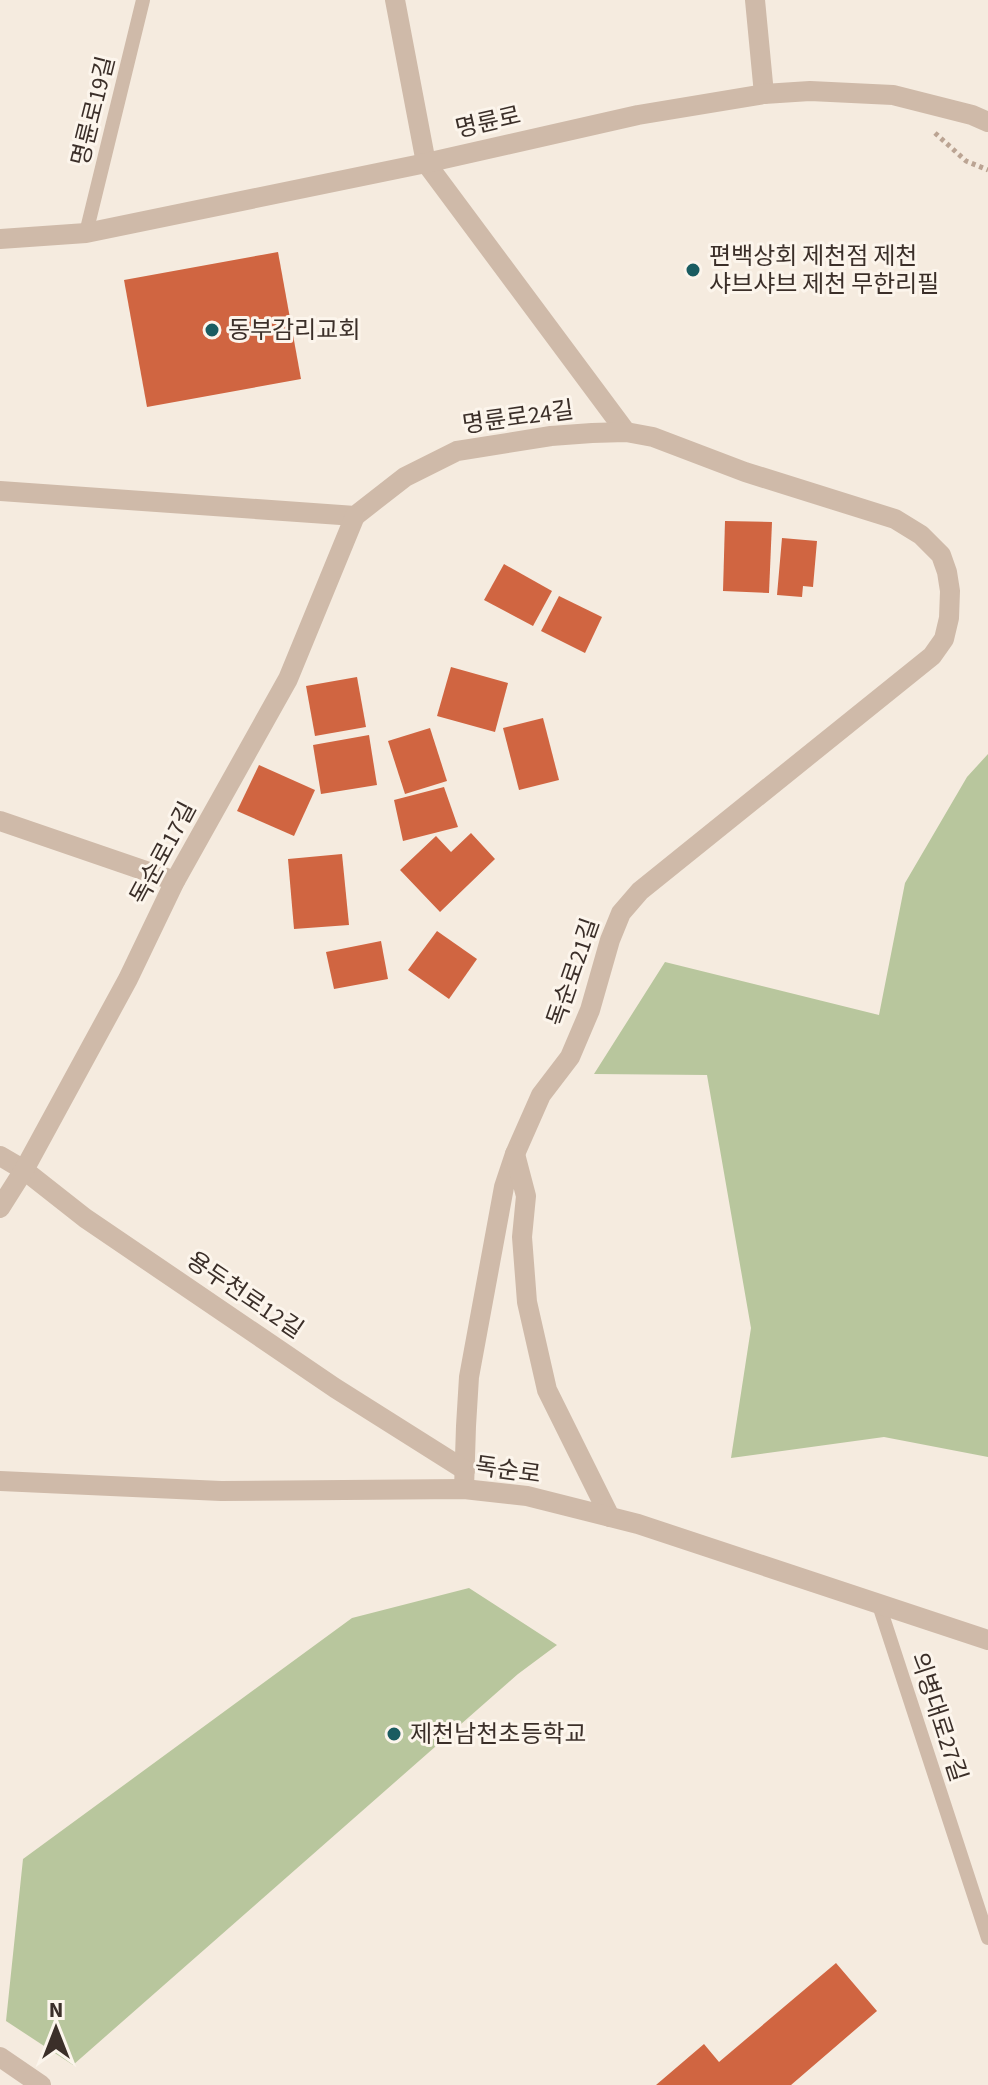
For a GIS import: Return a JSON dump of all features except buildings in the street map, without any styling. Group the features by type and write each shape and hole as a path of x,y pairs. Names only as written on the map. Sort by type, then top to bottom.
{"street":[{"path":"395,0 426,163 626,432"},
{"path":"755,0 764,94"},
{"name":"명륜로","path":"0,239 86,233 426,163 638,115 764,94 810,91 893,95 988,122"},
{"name":"명륜로24길","path":"355,516 405,477 457,451 551,436 626,432 653,437 745,472 895,519 921,535 941,555"},
{"path":"0,491 355,516"},
{"name":"독순로17길","path":"0,1208 24,1170 128,979 175,881 288,679 355,516"},
{"name":"독순로21길","path":"465,1479 469,1377 504,1187 541,1095 570,1057 590,1010 621,913 640,891 932,656 944,639 949,618 950,591 941,555"},
{"path":"0,821 175,881"},
{"path":"515,1154 526,1196 522,1237 527,1302 547,1390 610,1517"},
{"name":"용두천로12길","path":"0,1156 24,1170 85,1218 465,1479"},
{"name":"독순로","path":"0,1481 221,1491 465,1479 638,1524 988,1640"},
{"path":"0,2057 29,2082"}],"lane":[{"name":"명륜로19길","path":"86,233 143,0"},
{"name":"의병대로27길","path":"878,1602 988,1938"}],"green space":[{"path":"988,754 988,1457 884,1437 731,1458 751,1328 707,1075 594,1074 665,962 879,1015 905,883 967,777"},
{"path":"469,1588 557,1645 518,1674 73,2065 6,2021 23,1859 352,1618"}],"place":[{"name":"편백상회 제천점 제천 샤브샤브 제천 무한리필","path":"693,270"},
{"name":"동부감리교회","path":"212,330"},
{"name":"제천남천초등학교","path":"394,1734"}]}
